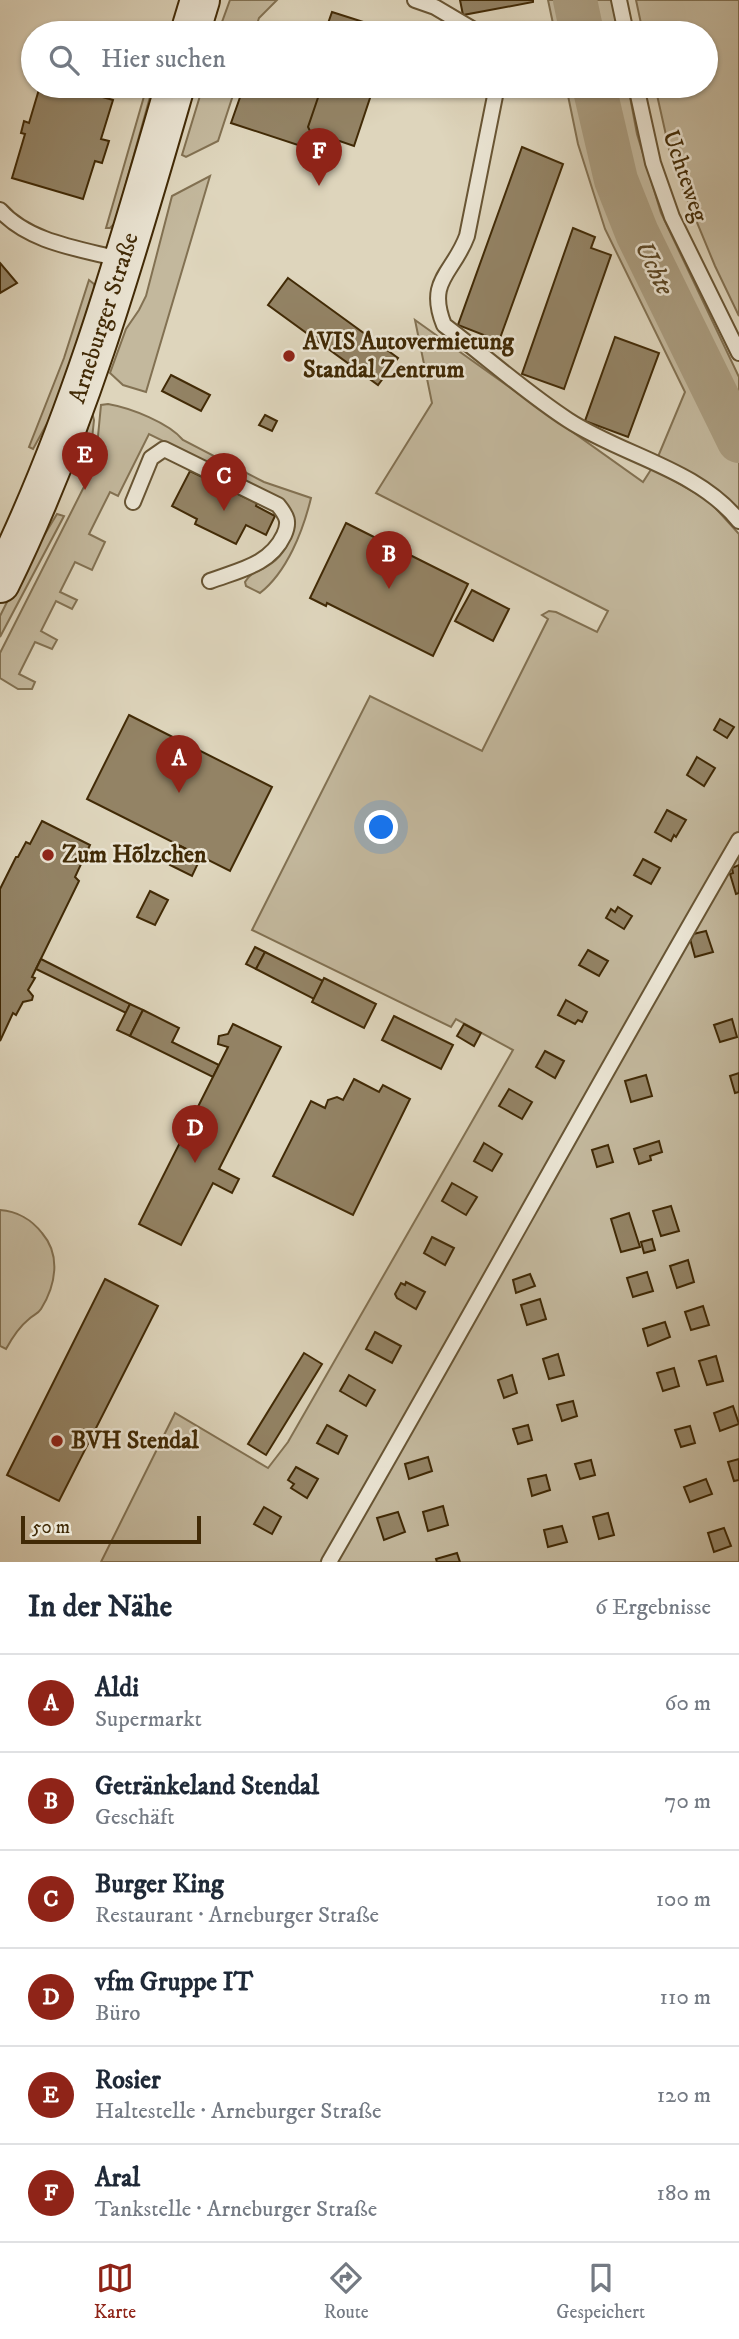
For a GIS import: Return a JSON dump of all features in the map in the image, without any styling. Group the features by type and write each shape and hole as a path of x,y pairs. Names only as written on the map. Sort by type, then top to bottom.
{"main road":[{"path":"194,21 200,0"},
{"name":"Arneburger Straße","path":"0,583 58,453 124,261 172,98"}],"lane":[{"path":"415,0 435,7 459,21"},
{"path":"619,0 623,21"},
{"path":"495,98 467,236 460,256 446,272 438,288 436,307 443,325 568,420 685,478 713,496 739,521"},
{"name":"Uchteweg","path":"639,98 653,163 672,217 739,353"},
{"path":"0,210 12,223 45,239 124,261"},
{"path":"133,502 151,458 164,449 278,505 285,513 288,525 278,548 270,557 210,581"},
{"path":"329,1562 439,1373 643,1004 739,840"}],"shaded area":[{"path":"230,0 277,0 258,21 222,21"},
{"path":"548,0 612,0 616,21 552,21"},
{"path":"636,0 739,0 739,316 672,162 658,98 718,98 718,21 640,21"},
{"path":"144,98 150,98 115,223 106,228"},
{"path":"199,98 232,98 218,141 186,157 182,155"},
{"path":"568,98 630,98 637,134 661,213 739,377 739,512 712,487 657,459 685,392 605,229 578,144"},
{"path":"210,176 146,392 123,385 110,373 126,329 146,296 172,196"},
{"path":"89,280 94,284 96,294 55,409 33,449 29,447 64,358"},
{"path":"415,320 643,482 652,468 709,501 739,534 739,1562 101,1562 175,1413 268,1468 288,1442 513,1050 456,1019 451,1027 252,930 370,696 482,751 548,619 542,615 549,611 556,612 597,632 608,611 376,493 432,403"},
{"path":"108,404 149,417 183,440 264,482 311,498 308,511 286,562 260,593 246,586 245,582 254,573 272,563 285,549 291,531 290,514 286,505 280,498 149,434 118,496 110,492 89,534 105,542 92,570 75,562 60,592 77,600 72,609 56,601 41,631 57,640 52,649 35,642 19,674 35,682 32,689 18,689 0,678 0,653 92,471 101,405"},
{"path":"92,412 94,420 89,466 79,460"},
{"path":"57,514 64,516 0,637 0,616 22,572"},
{"path":"0,1210 18,1214 34,1224 48,1242 54,1260 53,1280 46,1300 40,1311 19,1329 6,1349 0,1346"}],"building":[{"path":"460,0 533,0 533,2 463,15"},
{"path":"332,12 360,21 329,21"},
{"path":"36,98 113,100 101,139 109,141 102,163 95,161 83,199 12,178 25,134 21,133 24,121 29,123"},
{"path":"240,98 324,98 307,148 231,123"},
{"path":"318,98 370,98 354,146 310,131 308,127"},
{"path":"522,147 563,164 499,341 458,325"},
{"path":"573,228 595,237 591,248 611,255 564,389 522,374"},
{"path":"0,263 17,283 0,293"},
{"path":"288,278 398,358 378,385 268,305"},
{"path":"615,337 659,353 628,437 585,421"},
{"path":"171,375 210,395 201,411 162,391"},
{"path":"265,415 277,421 272,431 259,425"},
{"path":"190,471 257,503 256,506 275,516 266,535 246,525 236,544 195,524 197,519 172,506"},
{"path":"346,523 468,584 433,656 327,603 326,606 310,598"},
{"path":"472,590 509,609 493,641 455,621"},
{"path":"129,715 272,787 230,871 87,799"},
{"path":"720,719 734,727 727,738 714,730"},
{"path":"697,757 715,768 704,786 687,775"},
{"path":"667,810 686,820 671,841 655,832"},
{"path":"42,821 90,845 75,877 79,881 32,977 35,978 28,990 33,996 32,1000 23,1002 16,1015 13,1013 0,1041 0,889 16,857 26,842 30,844"},
{"path":"180,846 201,857 192,876 170,865"},
{"path":"643,859 660,868 651,884 634,875"},
{"path":"739,865 739,893 736,894 730,874 733,873 732,868"},
{"path":"150,891 168,900 155,925 137,917"},
{"path":"618,907 632,916 624,929 606,918 611,909 615,912"},
{"path":"706,931 713,952 695,957 689,935"},
{"path":"255,947 265,952 256,969 246,964"},
{"path":"588,950 608,961 599,976 579,965"},
{"path":"265,952 323,981 314,999 256,969"},
{"path":"41,959 130,1004 126,1013 36,969"},
{"path":"324,978 376,1004 364,1028 312,1002"},
{"path":"566,1000 587,1012 582,1022 578,1020 575,1024 558,1015"},
{"path":"130,1004 143,1010 130,1036 117,1030"},
{"path":"143,1010 179,1028 172,1042 219,1065 213,1077 130,1036"},
{"path":"394,1016 453,1045 441,1069 382,1040"},
{"path":"732,1019 737,1037 720,1042 714,1025"},
{"path":"233,1024 281,1047 219,1169 239,1179 232,1193 213,1183 181,1245 139,1224 228,1047 218,1044 219,1036 228,1034"},
{"path":"464,1024 481,1033 474,1046 457,1036"},
{"path":"545,1051 564,1061 555,1078 536,1067"},
{"path":"739,1073 739,1092 735,1093 730,1076"},
{"path":"646,1075 652,1096 631,1102 625,1081"},
{"path":"354,1079 379,1092 383,1085 410,1099 353,1215 273,1176 311,1101 325,1108 328,1100 337,1097 343,1100"},
{"path":"509,1089 532,1102 522,1119 499,1106"},
{"path":"659,1141 662,1152 639,1164 634,1149"},
{"path":"484,1143 502,1154 492,1171 474,1161"},
{"path":"608,1145 613,1162 597,1167 592,1150"},
{"path":"452,1183 477,1197 466,1215 442,1201"},
{"path":"671,1206 679,1231 661,1236 653,1211"},
{"path":"629,1213 640,1247 621,1252 611,1219"},
{"path":"432,1237 454,1248 445,1265 424,1253"},
{"path":"652,1239 655,1250 644,1253 641,1242"},
{"path":"688,1260 694,1282 677,1288 670,1266"},
{"path":"647,1272 653,1291 633,1297 627,1278"},
{"path":"530,1274 535,1286 516,1293 513,1280"},
{"path":"105,1279 158,1306 59,1501 7,1475"},
{"path":"406,1282 425,1292 416,1309 395,1294 401,1283 405,1285"},
{"path":"540,1299 546,1319 527,1325 521,1305"},
{"path":"703,1306 709,1325 691,1330 685,1312"},
{"path":"665,1322 670,1337 648,1346 643,1329"},
{"path":"375,1332 401,1346 392,1363 366,1349"},
{"path":"304,1353 322,1364 266,1455 248,1444"},
{"path":"558,1354 564,1375 549,1379 543,1359"},
{"path":"716,1356 723,1381 707,1385 699,1361"},
{"path":"674,1368 679,1386 663,1391 657,1373"},
{"path":"349,1375 375,1390 366,1406 340,1391"},
{"path":"512,1375 517,1393 504,1398 498,1380"},
{"path":"573,1401 577,1416 562,1421 557,1405"},
{"path":"733,1406 739,1424 720,1431 714,1413"},
{"path":"327,1425 347,1436 338,1454 317,1443"},
{"path":"528,1425 532,1440 518,1444 513,1429"},
{"path":"690,1426 695,1443 681,1447 675,1430"},
{"path":"428,1457 432,1471 409,1479 405,1464"},
{"path":"739,1459 739,1480 734,1481 728,1462"},
{"path":"591,1460 595,1475 580,1479 575,1464"},
{"path":"296,1467 318,1479 307,1498 291,1488 294,1484 288,1480"},
{"path":"546,1475 550,1490 532,1496 528,1479"},
{"path":"706,1479 712,1494 690,1502 684,1487"},
{"path":"443,1506 448,1525 428,1531 423,1512"},
{"path":"264,1507 281,1517 272,1534 254,1524"},
{"path":"398,1512 405,1532 384,1540 377,1518"},
{"path":"608,1513 614,1535 599,1539 593,1517"},
{"path":"562,1526 567,1542 548,1547 544,1530"},
{"path":"724,1528 731,1546 714,1552 708,1533"},
{"path":"457,1553 460,1562 437,1562 436,1559"}],"waterway":[{"name":"Uchte","path":"575,0 579,21"},
{"name":"Uchte","path":"597,98 616,180 637,233 739,441"}],"place":[{"name":"Aral","path":"319,186"},
{"name":"AVIS Autovermietung Standal Zentrum","path":"289,356"},
{"name":"Rosier","path":"85,490"},
{"name":"Burger King","path":"224,511"},
{"name":"Getränkeland Stendal","path":"389,589"},
{"name":"Aldi","path":"179,793"},
{"name":"Zum Hõlzchen","path":"48,855"},
{"name":"vfm Gruppe IT","path":"195,1163"},
{"name":"BVH Stendal","path":"57,1441"}]}
